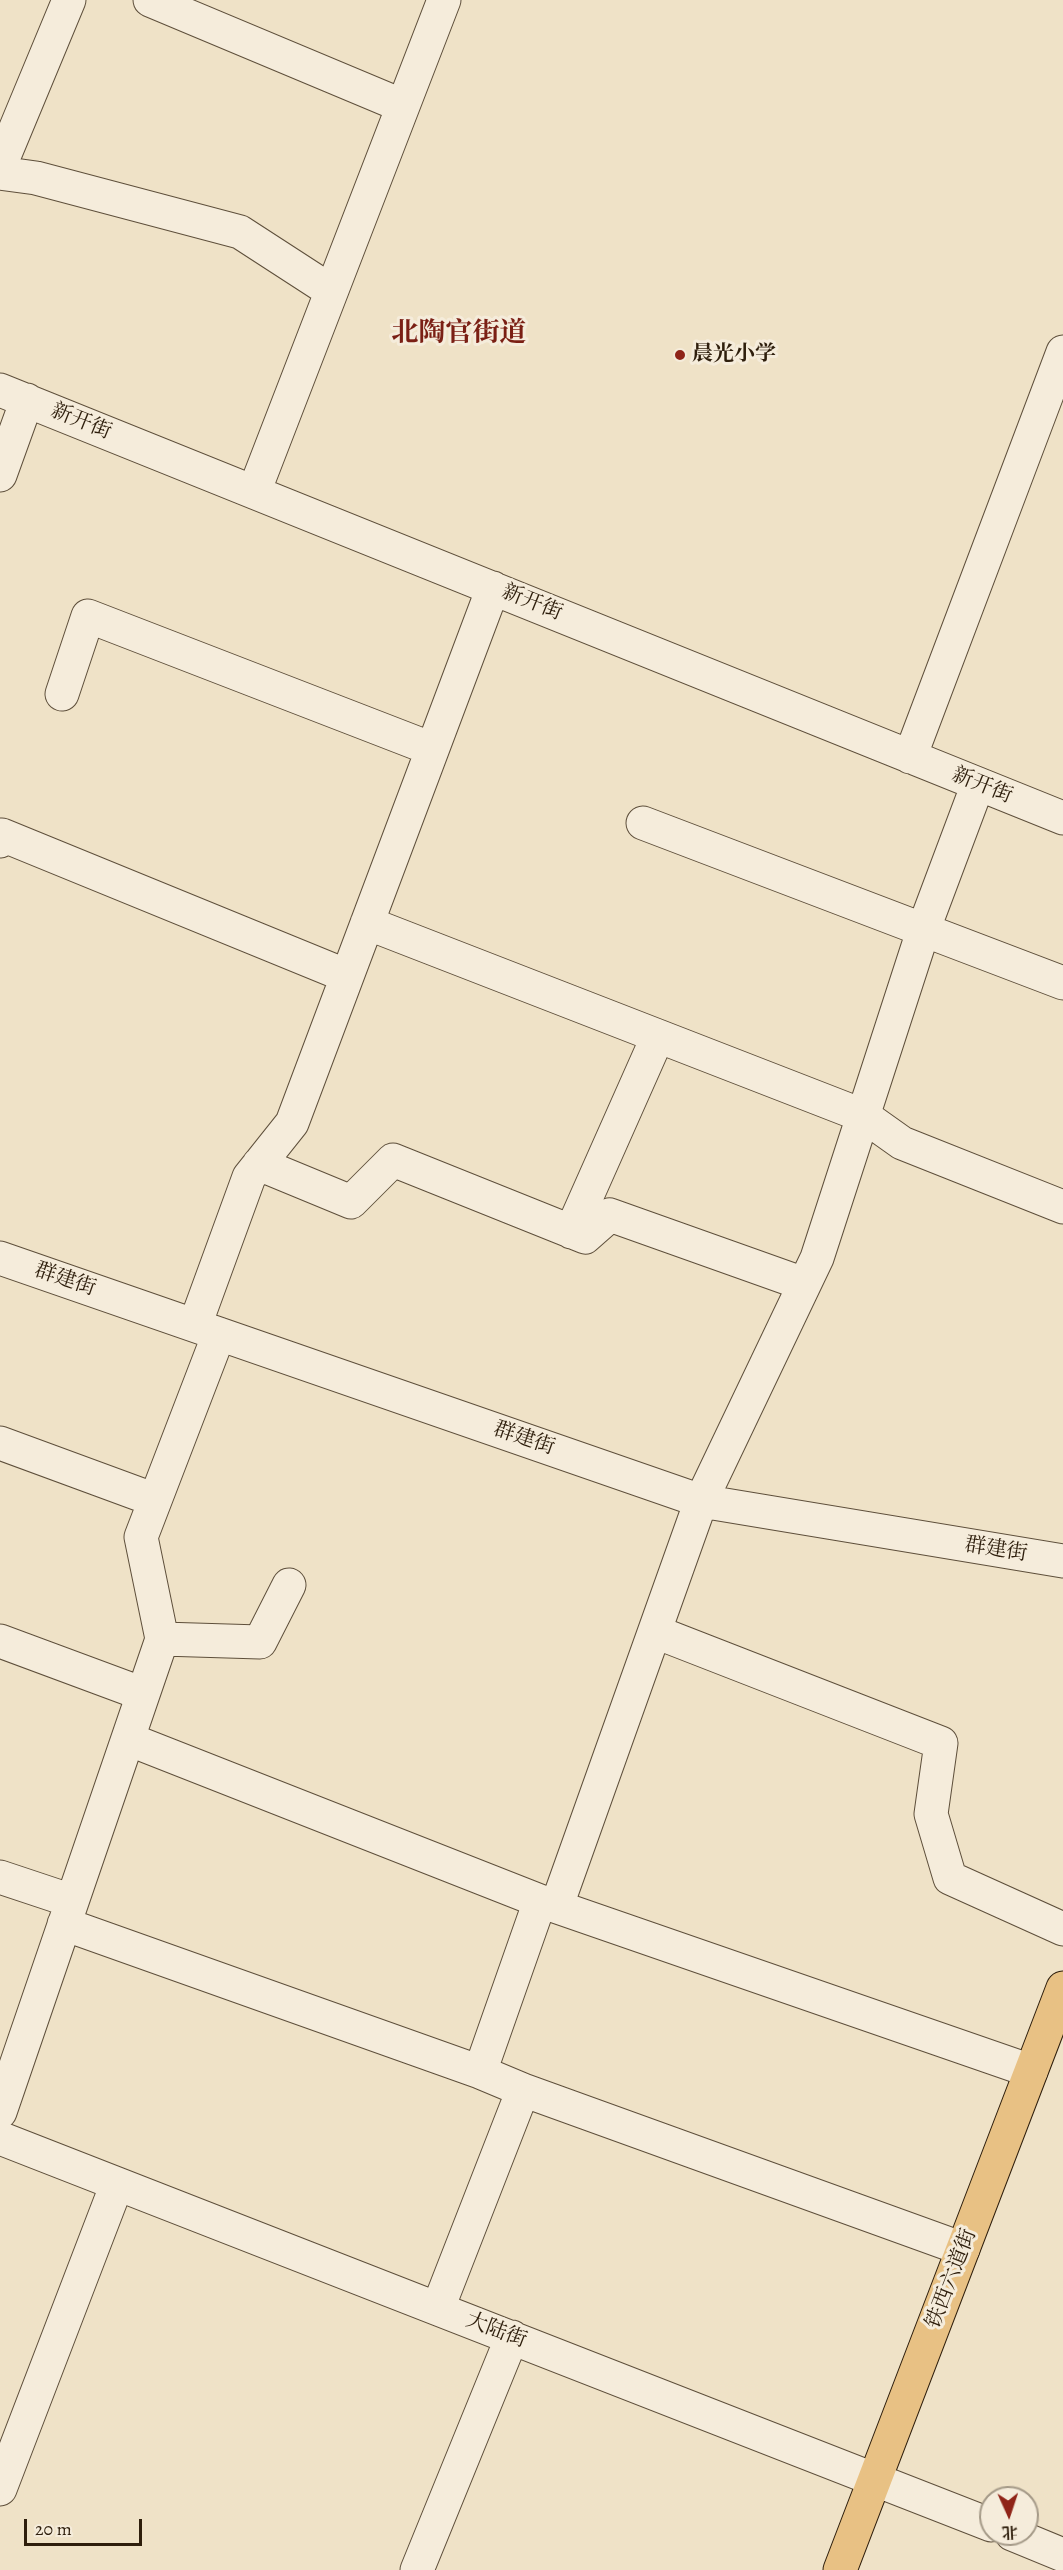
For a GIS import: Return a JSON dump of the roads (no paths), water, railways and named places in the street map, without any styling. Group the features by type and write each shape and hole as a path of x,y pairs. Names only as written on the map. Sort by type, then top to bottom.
{"main road":[{"name":"铁西六道街","path":"840,2570 1063,1988"}],"street":[{"path":"0,166 11,109 69,0"},
{"path":"150,0 403,106"},
{"path":"254,492 444,0"},
{"path":"0,173 36,178 240,232 331,291"},
{"path":"910,757 1063,352"},
{"path":"0,475 13,395"},
{"name":"新开街","path":"13,395 1063,818"},
{"path":"0,2112 162,1639 141,1537 155,1500 207,1330 249,1178 292,1123 493,588"},
{"path":"62,694 88,616 432,749"},
{"path":"480,2072 656,1632 701,1501 816,1258 924,928 978,784"},
{"path":"643,823 924,928 1063,983"},
{"path":"0,841 2,835 347,976"},
{"path":"367,923 864,1116 902,1143 1063,1207"},
{"path":"571,1232 658,1036"},
{"path":"259,1164 351,1202 393,1160 585,1237 610,1215 804,1284"},
{"name":"群建街","path":"0,1258 701,1501 1063,1561"},
{"path":"0,1443 155,1500"},
{"path":"162,1639 260,1642 289,1585"},
{"path":"656,1632 941,1743 930,1814 950,1878 1063,1929"},
{"path":"0,1641 143,1694"},
{"path":"128,1738 549,1903 1031,2071"},
{"path":"0,1877 68,1913 523,2090 963,2249"},
{"path":"438,2308 523,2090"},
{"name":"大陆街","path":"0,2138 979,2520"},
{"path":"0,2489 8,2440 117,2184"},
{"path":"417,2570 512,2337"},
{"path":"1039,2545 1063,2555"}],"place":[{"name":"晨光小学","path":"680,355"}],"district":[{"name":"北陶官街道","path":"459,334"}]}
